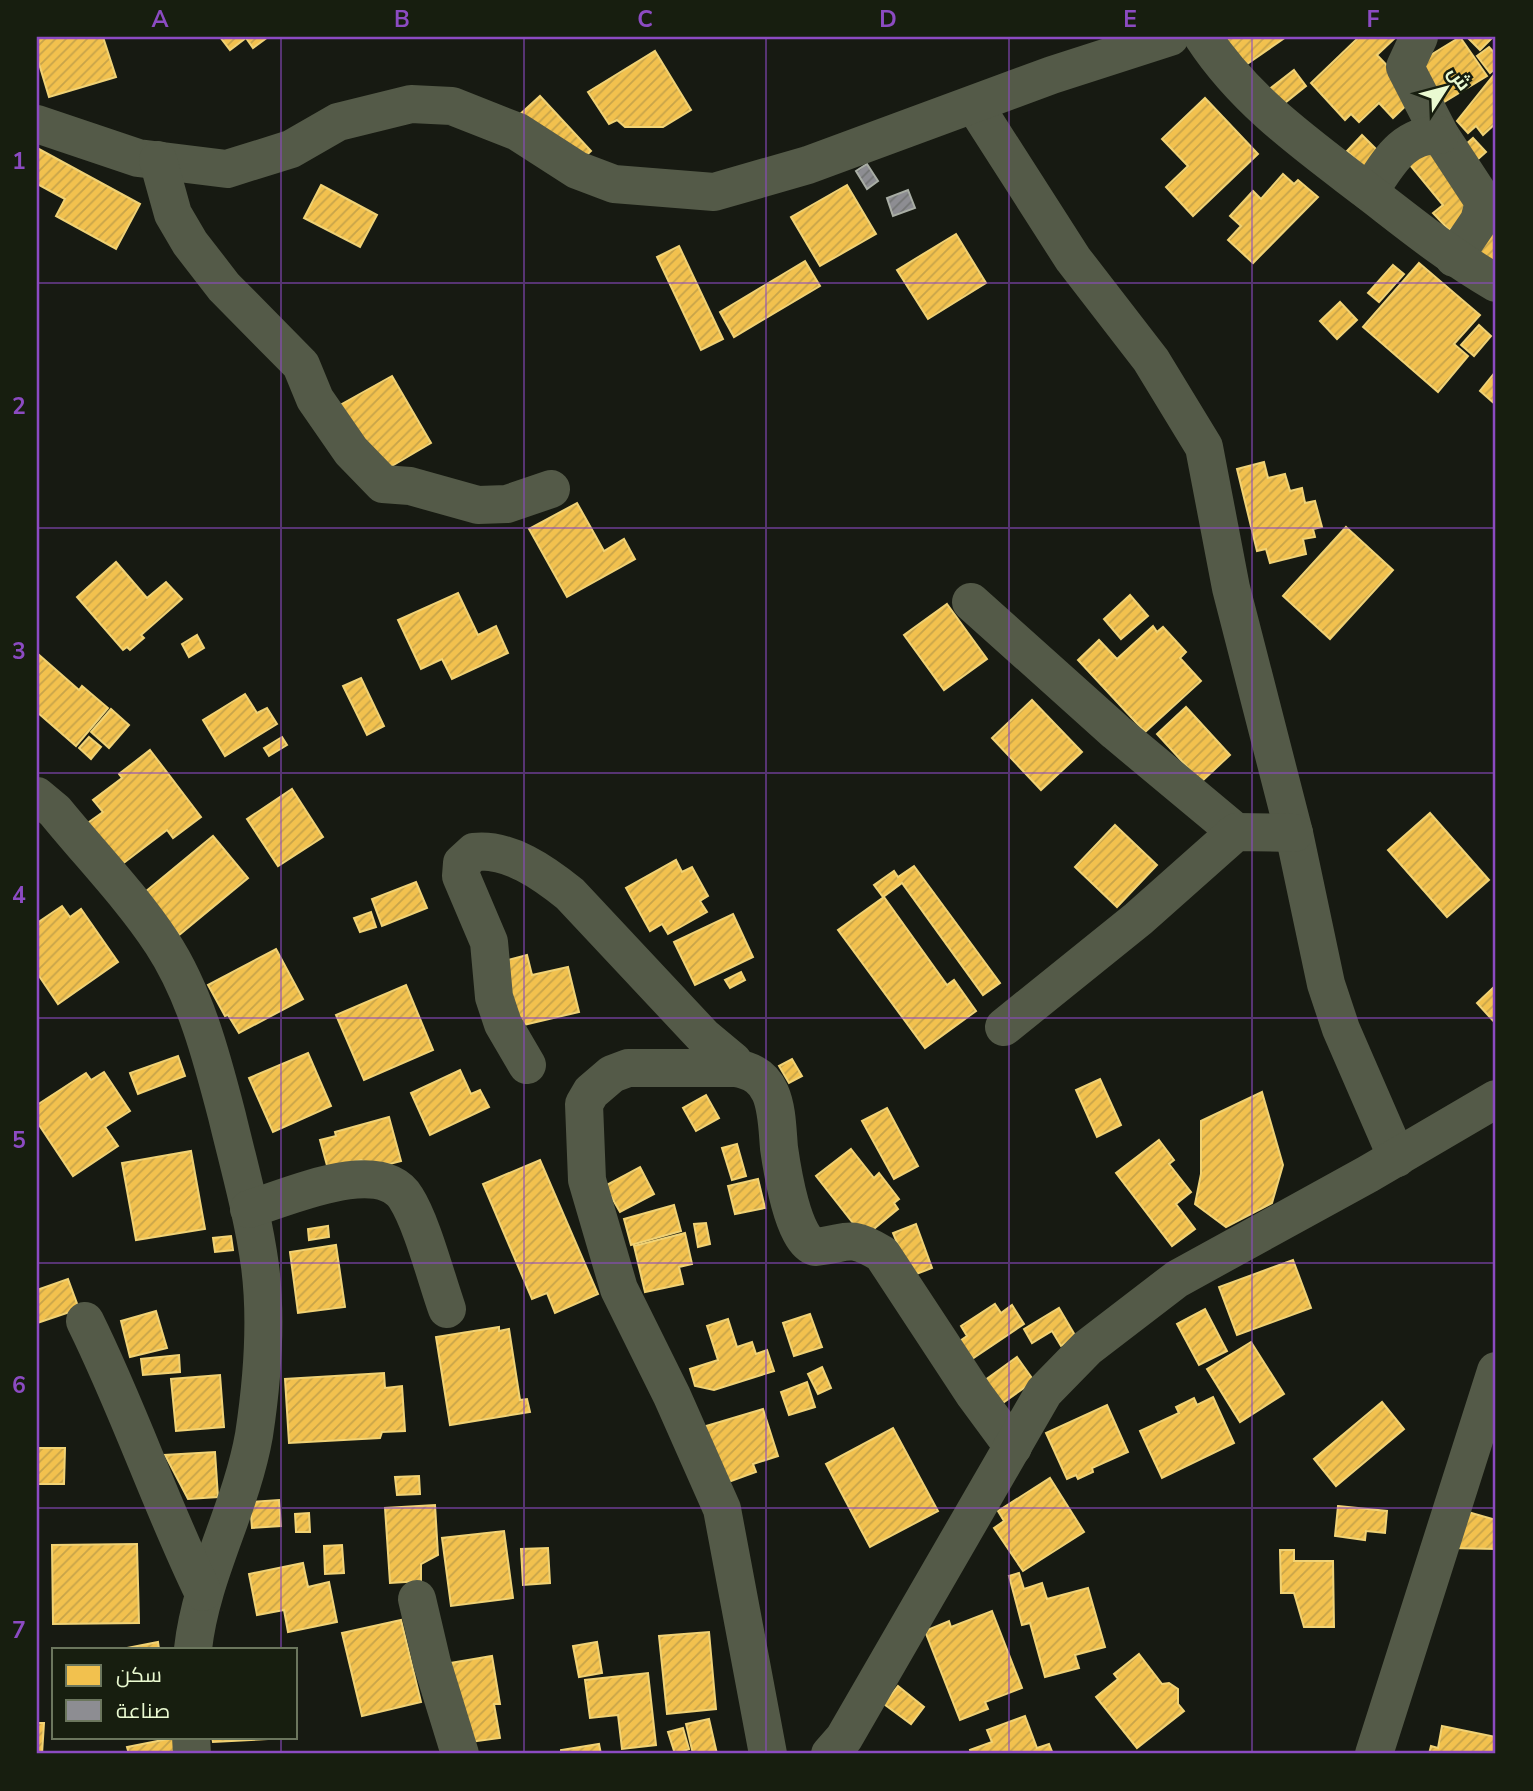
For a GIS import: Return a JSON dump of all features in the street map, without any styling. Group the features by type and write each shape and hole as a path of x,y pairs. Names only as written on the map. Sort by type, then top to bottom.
{"street":[{"path":"37,124 138,158 227,169 291,149 338,122 411,104 452,106 518,132 577,170 614,184 714,191 808,165 975,106 1052,75 1170,37"},
{"path":"1203,37 1220,63 1251,98 1454,258 1496,283"},
{"path":"1419,37 1405,67 1440,135 1484,202 1479,221 1454,258"},
{"path":"975,106 1073,259 1151,360 1203,447 1231,588 1294,832 1326,984 1341,1029 1397,1158"},
{"path":"1368,192 1400,149 1423,135 1440,135"},
{"path":"158,160 173,214 190,243 224,287 301,365 315,399 351,451 383,484 410,486 478,505 507,504 551,489"},
{"path":"971,601 1116,732 1237,832 1294,832"},
{"path":"37,796 55,811 161,942 183,981 218,1080 250,1209 260,1268 263,1310 258,1403 250,1451 227,1530 203,1592 193,1648"},
{"path":"1004,1027 1138,919 1237,832"},
{"path":"527,1065 503,1024 494,997 489,942 461,876 462,863 474,852 503,854 549,877 570,894 703,1036 730,1058 734,1068"},
{"path":"768,1754 722,1509 672,1396 619,1289 587,1180 584,1104 591,1093 612,1074 628,1068 734,1068 751,1072 760,1078 775,1101 787,1185 796,1224 807,1242 811,1246 821,1246 845,1239 866,1245 882,1254 974,1394 1013,1447"},
{"path":"830,1754 844,1738 1044,1392 1087,1348 1177,1279 1397,1158 1496,1099"},
{"path":"250,1209 350,1179 386,1181 407,1199 447,1309"},
{"path":"85,1321 118,1387 203,1592"},
{"path":"1374,1754 1496,1371"},
{"path":"417,1599 460,1754"}],"building: سكن":[{"path":"37,37 103,37 116,77 49,97 37,57"},
{"path":"220,37 268,37 253,48 246,38 230,50"},
{"path":"1224,37 1286,37 1244,66"},
{"path":"1359,37 1395,38 1377,55 1416,96 1393,118 1379,103 1359,122 1351,114 1345,120 1311,83"},
{"path":"1460,37 1487,76 1441,104 1416,64"},
{"path":"1467,37 1493,37 1480,50"},
{"path":"1489,47 1496,55 1496,68 1490,73 1477,56"},
{"path":"655,51 691,110 663,127 625,127 617,120 609,124 588,92"},
{"path":"1294,70 1306,86 1281,106 1268,90"},
{"path":"1496,72 1496,123 1483,135 1476,126 1468,133 1457,121"},
{"path":"540,96 591,151 575,166 517,117"},
{"path":"1205,98 1258,154 1193,216 1166,187 1188,166 1162,139"},
{"path":"1362,135 1387,160 1373,176 1347,151"},
{"path":"1473,138 1486,152 1469,167 1456,153"},
{"path":"1427,142 1479,207 1449,230 1433,213 1443,205 1405,159"},
{"path":"37,148 140,204 116,249 56,216 65,199 37,184"},
{"path":"1283,174 1294,184 1298,180 1318,197 1253,263 1228,240 1241,226 1230,216 1253,191 1261,199"},
{"path":"321,185 377,215 360,247 304,218"},
{"path":"847,185 876,234 820,266 791,217"},
{"path":"1496,220 1496,260 1491,266 1475,251"},
{"path":"956,234 986,283 928,319 897,270"},
{"path":"679,246 723,339 701,350 657,257"},
{"path":"805,261 820,286 734,337 720,312"},
{"path":"1419,263 1480,315 1454,344 1468,356 1438,392 1363,327"},
{"path":"1393,265 1404,274 1379,302 1368,293"},
{"path":"1340,302 1357,320 1337,339 1320,321"},
{"path":"1479,325 1491,336 1474,356 1461,345"},
{"path":"1496,371 1496,405 1480,391"},
{"path":"392,376 431,443 380,473 340,405"},
{"path":"1264,462 1268,478 1285,474 1290,491 1302,488 1305,503 1315,501 1322,527 1313,529 1315,537 1303,539 1306,554 1270,563 1266,549 1257,551 1237,469"},
{"path":"577,503 604,551 624,539 635,559 567,597 529,529"},
{"path":"1346,527 1393,570 1330,639 1283,596"},
{"path":"116,562 147,598 166,582 182,599 141,635 144,638 130,650 127,647 123,650 77,597"},
{"path":"458,593 478,635 496,626 508,653 452,679 442,659 421,669 398,620"},
{"path":"1130,595 1148,616 1121,639 1104,619"},
{"path":"947,604 987,659 944,690 904,635"},
{"path":"1153,626 1157,632 1163,627 1186,652 1180,658 1201,681 1145,732 1078,660 1099,640 1117,659"},
{"path":"197,635 204,648 189,657 182,644"},
{"path":"38,654 79,690 82,686 108,708 76,746 37,712"},
{"path":"361,678 384,726 367,735 343,686"},
{"path":"245,694 257,713 267,708 277,724 225,756 203,720"},
{"path":"1032,700 1082,752 1041,790 992,738"},
{"path":"1186,707 1230,755 1201,782 1157,734"},
{"path":"111,709 129,725 109,748 91,732"},
{"path":"89,737 101,747 91,759 79,748"},
{"path":"282,737 287,745 269,756 264,748"},
{"path":"150,750 201,817 173,838 167,830 121,865 82,827 103,812 93,800 122,778 119,774"},
{"path":"292,789 323,837 278,866 247,819"},
{"path":"1430,813 1489,880 1447,917 1388,850"},
{"path":"1115,825 1157,865 1117,907 1075,867"},
{"path":"213,836 248,878 179,935 144,893"},
{"path":"676,860 682,872 692,867 708,896 700,901 707,912 668,934 662,924 650,931 626,888"},
{"path":"914,866 1000,983 983,995 902,883 883,897 874,885 894,871 898,877"},
{"path":"416,882 427,908 382,926 372,899"},
{"path":"884,897 947,985 954,980 976,1011 925,1048 838,930"},
{"path":"62,906 70,917 81,909 118,962 58,1004 37,973 37,923"},
{"path":"371,912 376,927 360,932 354,918"},
{"path":"733,914 753,957 695,985 674,942"},
{"path":"276,949 303,999 239,1033 228,1015 225,1016 208,985"},
{"path":"527,955 532,975 568,967 579,1012 515,1027 500,962"},
{"path":"741,972 745,980 730,988 725,980"},
{"path":"406,985 433,1050 364,1080 336,1015"},
{"path":"1496,985 1496,1024 1477,1003"},
{"path":"308,1053 331,1106 273,1132 249,1078"},
{"path":"178,1056 185,1076 138,1094 130,1073"},
{"path":"792,1059 802,1076 789,1083 779,1066"},
{"path":"460,1070 471,1094 480,1090 489,1107 430,1135 411,1093"},
{"path":"104,1072 130,1111 105,1127 118,1146 73,1176 37,1122 37,1105 86,1073 91,1080"},
{"path":"1100,1079 1121,1125 1097,1137 1076,1090"},
{"path":"1262,1092 1283,1165 1272,1203 1226,1227 1195,1204 1201,1174 1201,1121"},
{"path":"706,1095 719,1118 696,1131 683,1108"},
{"path":"887,1108 918,1166 894,1179 862,1121"},
{"path":"389,1117 401,1161 378,1167 361,1160 328,1169 320,1140 336,1136 335,1132"},
{"path":"1159,1140 1174,1160 1169,1164 1191,1192 1176,1204 1195,1229 1172,1246 1116,1173"},
{"path":"737,1144 746,1176 732,1180 722,1148"},
{"path":"851,1149 874,1178 879,1173 899,1199 894,1203 898,1209 864,1237 816,1176"},
{"path":"191,1151 205,1229 136,1240 122,1163"},
{"path":"540,1160 598,1294 555,1313 547,1293 532,1299 483,1184"},
{"path":"640,1167 654,1194 620,1212 605,1186"},
{"path":"758,1179 765,1208 735,1214 728,1186"},
{"path":"674,1205 681,1231 631,1245 624,1219"},
{"path":"706,1223 710,1244 698,1247 694,1224"},
{"path":"916,1224 932,1268 911,1276 893,1233"},
{"path":"328,1226 329,1237 309,1240 308,1229"},
{"path":"685,1233 692,1264 679,1267 683,1284 645,1292 634,1246"},
{"path":"231,1236 233,1250 215,1252 213,1238"},
{"path":"336,1245 345,1307 298,1313 290,1252"},
{"path":"1293,1260 1311,1308 1237,1335 1219,1287"},
{"path":"68,1279 79,1309 37,1323 37,1290"},
{"path":"995,1304 1001,1313 1012,1305 1024,1324 963,1365 951,1347 967,1336 961,1326"},
{"path":"1059,1308 1076,1337 1061,1346 1052,1331 1032,1343 1024,1329"},
{"path":"1205,1309 1227,1351 1199,1365 1177,1324"},
{"path":"156,1311 167,1348 130,1357 121,1321"},
{"path":"810,1314 822,1347 794,1356 783,1323"},
{"path":"728,1319 737,1347 752,1342 756,1354 767,1350 774,1371 714,1390 695,1386 690,1369 718,1360 707,1326"},
{"path":"499,1327 499,1331 509,1329 520,1400 527,1399 530,1412 450,1425 436,1337"},
{"path":"1251,1342 1284,1394 1240,1422 1207,1369"},
{"path":"179,1355 180,1372 143,1375 141,1359"},
{"path":"1017,1357 1034,1381 994,1409 977,1386"},
{"path":"822,1367 831,1388 818,1394 808,1374"},
{"path":"384,1373 385,1388 402,1386 405,1431 382,1432 380,1438 289,1443 285,1379"},
{"path":"220,1375 224,1427 176,1431 171,1379"},
{"path":"807,1382 815,1407 789,1415 781,1392"},
{"path":"1213,1397 1234,1443 1162,1478 1140,1431 1179,1413 1176,1407 1194,1398 1197,1405"},
{"path":"1382,1402 1404,1429 1336,1486 1314,1459"},
{"path":"1107,1405 1128,1452 1092,1468 1093,1472 1078,1479 1076,1475 1067,1479 1046,1433"},
{"path":"763,1409 778,1456 753,1464 756,1472 723,1484 703,1427"},
{"path":"893,1428 938,1511 870,1547 826,1464"},
{"path":"37,1448 65,1448 64,1484 37,1484"},
{"path":"215,1452 218,1497 188,1499 165,1455"},
{"path":"419,1476 420,1494 397,1495 395,1477"},
{"path":"1050,1478 1084,1532 1023,1571 994,1528 1004,1521 998,1511"},
{"path":"279,1500 281,1526 252,1528 250,1502"},
{"path":"435,1505 438,1555 421,1564 421,1581 390,1583 385,1508"},
{"path":"1338,1506 1387,1511 1385,1533 1366,1531 1365,1540 1335,1536"},
{"path":"1461,1510 1496,1520 1496,1549 1451,1548"},
{"path":"309,1513 310,1532 296,1532 295,1514"},
{"path":"504,1531 513,1598 451,1606 442,1538"},
{"path":"137,1544 139,1623 53,1624 52,1545"},
{"path":"342,1545 344,1573 325,1574 324,1546"},
{"path":"548,1548 550,1583 523,1585 521,1549"},
{"path":"1280,1550 1294,1550 1294,1561 1333,1561 1334,1627 1304,1627 1294,1593 1281,1593"},
{"path":"303,1563 308,1587 329,1582 337,1622 288,1632 284,1610 257,1615 249,1574"},
{"path":"1019,1573 1024,1589 1042,1583 1047,1599 1088,1588 1105,1647 1075,1655 1079,1668 1045,1677 1030,1623 1022,1625 1009,1576"},
{"path":"992,1611 1022,1688 985,1702 988,1709 960,1720 925,1631 949,1621 951,1627"},
{"path":"401,1620 421,1702 362,1716 342,1633"},
{"path":"709,1632 716,1709 667,1714 659,1636"},
{"path":"158,1642 159,1648 127,1648"},
{"path":"597,1642 602,1673 579,1677 573,1646"},
{"path":"1139,1654 1162,1684 1169,1683 1178,1689 1178,1704 1184,1711 1137,1748 1096,1697 1118,1679 1114,1674"},
{"path":"492,1656 500,1704 494,1704 500,1738 463,1743 444,1664"},
{"path":"648,1673 656,1745 622,1749 618,1715 590,1718 585,1680"},
{"path":"898,1686 924,1707 911,1724 884,1704"},
{"path":"1025,1716 1037,1748 1049,1744 1053,1754 971,1754 970,1750 992,1742 987,1730"},
{"path":"709,1719 717,1754 693,1754 686,1724"},
{"path":"37,1723 44,1723 42,1754 37,1754"},
{"path":"1442,1726 1496,1737 1496,1754 1429,1754 1431,1746 1438,1748"},
{"path":"683,1728 689,1749 675,1754 668,1732"},
{"path":"173,1738 176,1754 129,1754 127,1747"},
{"path":"212,1738 286,1738 213,1742"},
{"path":"599,1744 601,1754 561,1754 561,1750"}],"building: صناعة":[{"path":"867,164 878,181 867,189 856,171"},
{"path":"908,190 915,208 893,216 887,198"}]}
